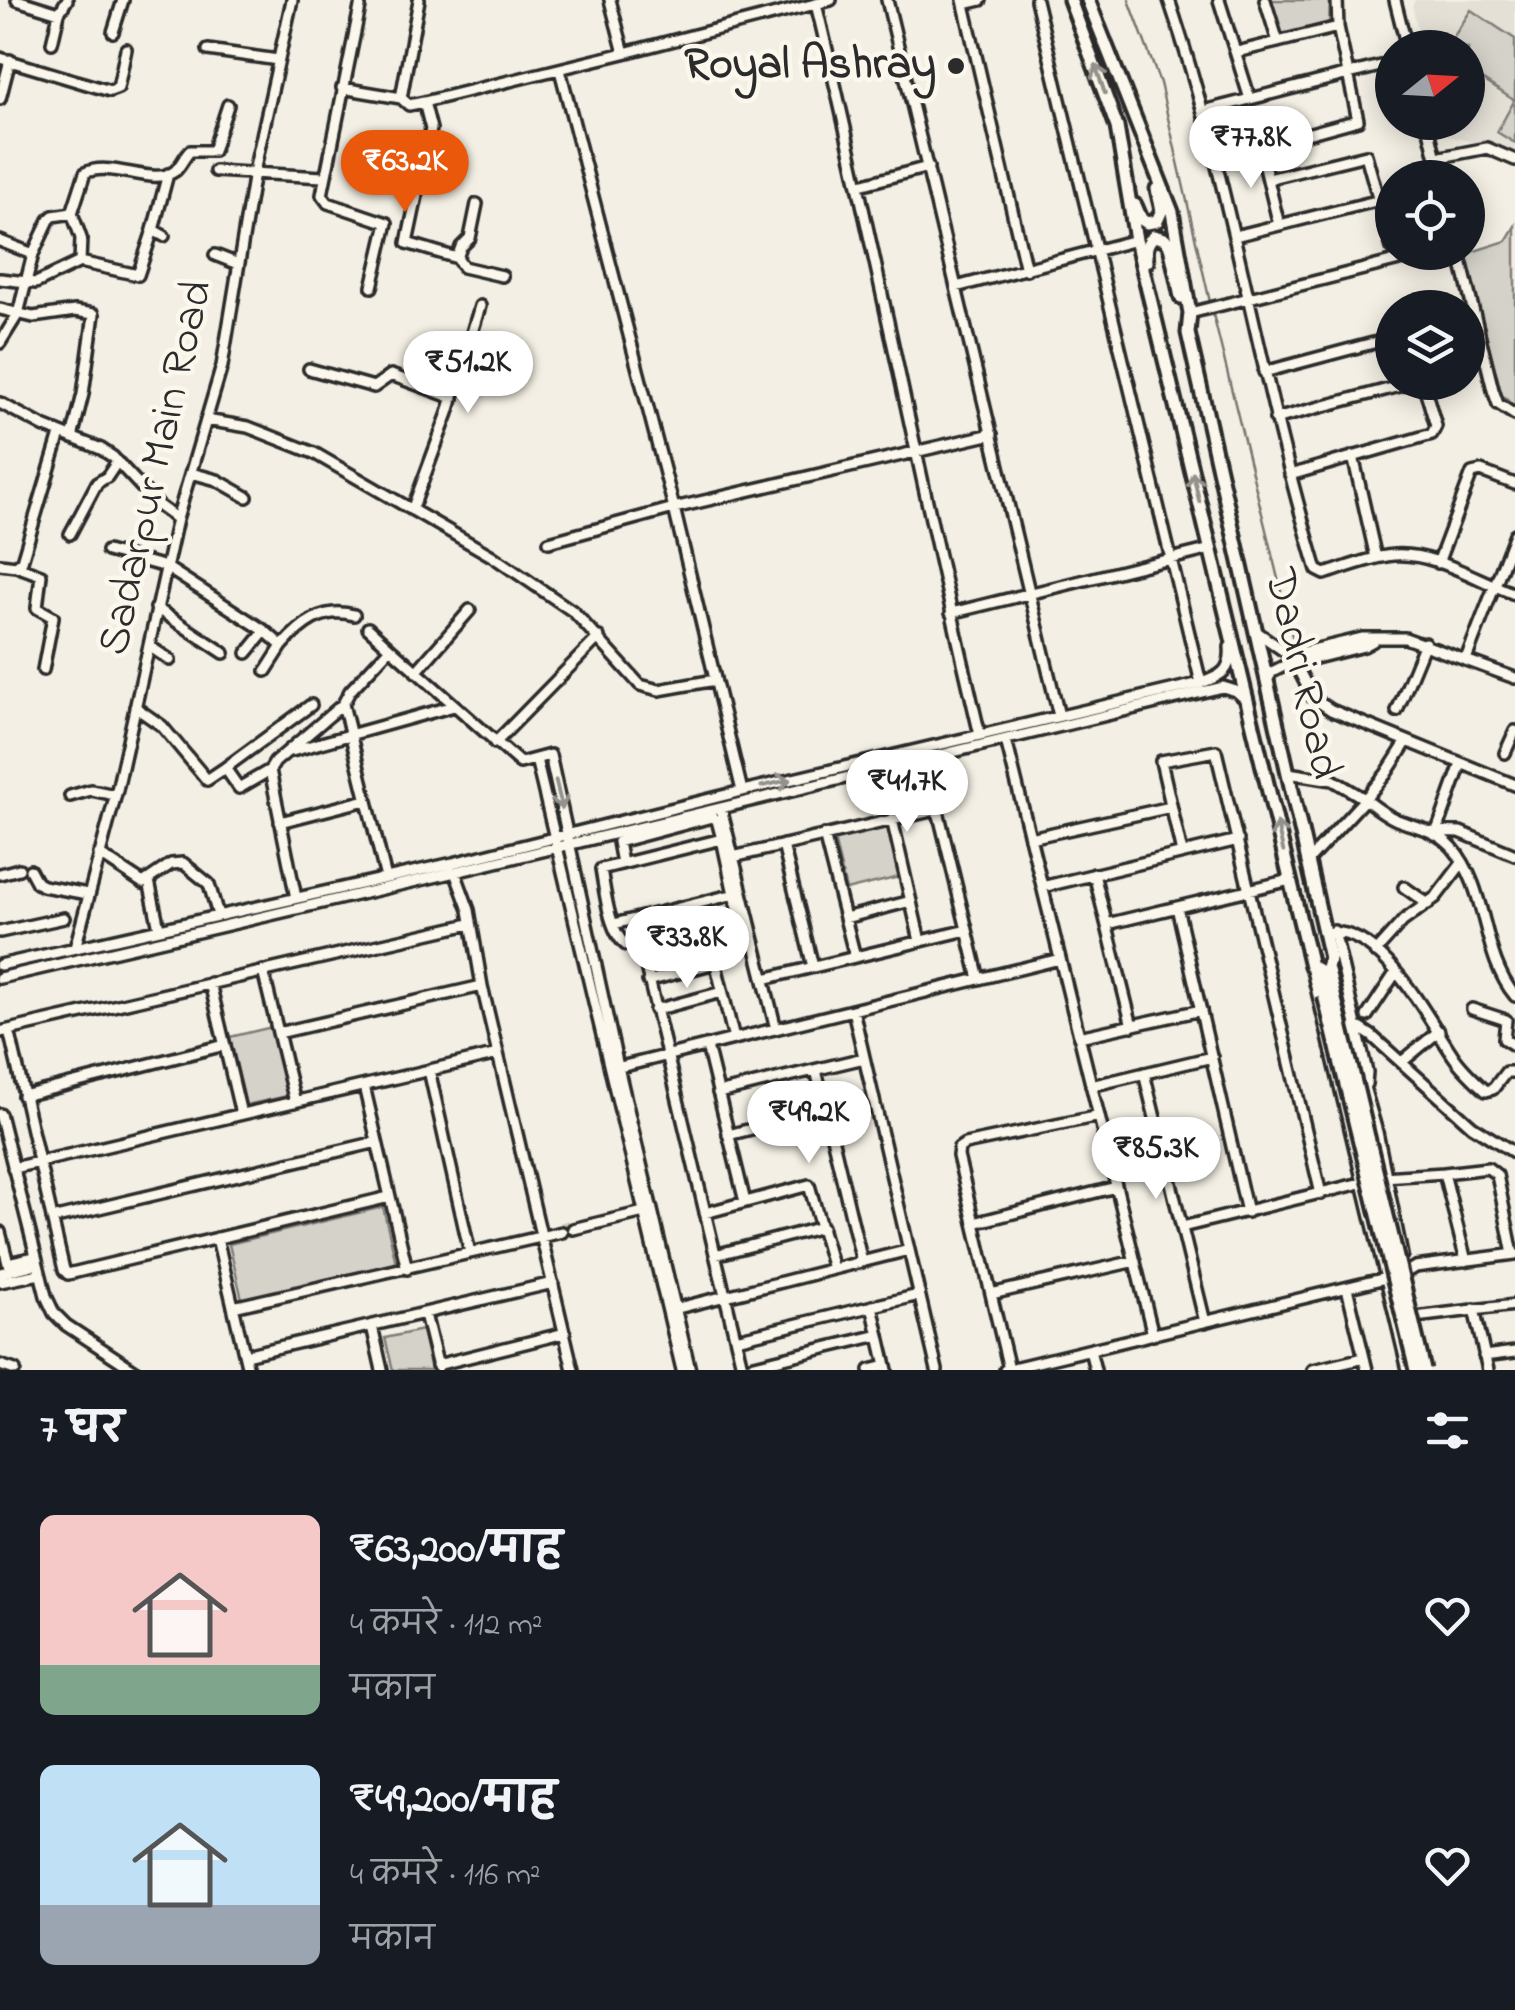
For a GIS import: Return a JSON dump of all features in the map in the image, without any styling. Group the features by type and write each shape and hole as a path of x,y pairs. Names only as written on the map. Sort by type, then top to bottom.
{"main road":[{"name":"Dadri Road","path":"1070,0 1116,128 1136,240 1311,966"},
{"name":"Dadri Road","path":"1088,0 1172,212 1196,311 1188,333 1308,862 1329,932 1330,958"},
{"path":"1122,160 1137,213 1152,223 1161,217 1162,210 1149,156"},
{"path":"1150,296 1146,248 1154,236 1159,236 1170,246 1188,333"},
{"path":"1267,782 1288,774"},
{"path":"1330,958 1329,993 1416,1370"},
{"path":"1311,966 1318,970 1329,993 1426,1370"}],"street":[{"path":"16,0 59,13"},
{"path":"52,42 59,13 67,0"},
{"path":"113,32 123,0"},
{"name":"Sadarpur Main Road","path":"75,948 115,796 177,519 227,340 254,172 292,0"},
{"path":"401,98 419,0"},
{"path":"610,0 624,53"},
{"path":"887,0 1059,716"},
{"path":"981,0 963,2 1026,270"},
{"path":"1036,0 1201,683"},
{"path":"1170,0 1235,236 1275,419 1320,574 1376,558 1407,554 1515,594"},
{"path":"1219,0 1250,99"},
{"path":"1265,0 1278,42"},
{"path":"1214,158 1354,123 1358,114 1338,27 1337,0"},
{"path":"1395,0 1402,30"},
{"path":"342,88 401,98 409,105 824,1 951,614 980,735"},
{"path":"360,7 323,178 323,200 386,221 372,287"},
{"path":"1237,52 1338,27"},
{"path":"0,99 5,59 110,91 118,88 126,49"},
{"path":"208,50 278,60"},
{"path":"1203,111 1375,67"},
{"path":"560,70 674,508 742,791"},
{"path":"406,243 432,129 424,102"},
{"path":"80,262 81,238 72,213 81,178 91,169 168,174 178,168 190,151 213,150 228,105"},
{"path":"1432,140 1436,158 1488,148 1515,160"},
{"path":"1260,147 1280,225"},
{"path":"1268,179 1366,155 1375,184"},
{"path":"860,185 928,167"},
{"path":"215,171 323,178"},
{"path":"0,279 26,283 47,280 80,262 138,275 168,174"},
{"path":"1235,236 1375,201"},
{"path":"477,204 470,238 460,247 458,258 463,267 502,276"},
{"path":"0,344 18,314 33,254 53,216 72,213"},
{"path":"153,230 164,236"},
{"path":"384,236 458,258"},
{"path":"956,287 1136,240"},
{"path":"0,241 33,254"},
{"path":"215,255 238,264"},
{"path":"1196,311 1375,260"},
{"path":"412,510 453,398 480,306"},
{"path":"0,309 45,317 75,311 94,314 83,394 72,438"},
{"path":"1264,372 1375,343"},
{"path":"1485,362 1498,404 1515,415"},
{"path":"309,369 374,387 391,375 453,398"},
{"path":"1275,419 1375,393"},
{"path":"1290,474 1436,431 1428,400"},
{"path":"0,403 60,434 101,449 177,519"},
{"path":"206,420 248,427 280,438 349,472 540,586 599,637 632,678 650,689 715,680"},
{"path":"16,566 29,543 60,434"},
{"path":"549,542 674,508 992,434"},
{"path":"1353,456 1376,558"},
{"path":"70,534 97,483 107,477 117,462"},
{"path":"1438,564 1472,473 1480,471 1515,484"},
{"path":"191,473 216,480 247,497"},
{"path":"1466,659 1515,534"},
{"path":"951,614 1211,548"},
{"path":"107,551 166,567 282,646"},
{"path":"0,564 41,575 37,608 53,616 43,670"},
{"path":"156,608 224,653"},
{"path":"416,672 470,610"},
{"path":"266,671 294,633 328,612 354,615"},
{"path":"368,628 520,763 550,756 584,905 614,1068"},
{"path":"1255,630 1284,651 1296,654 1363,638 1396,637 1515,678"},
{"path":"247,653 265,631"},
{"path":"570,839 742,791 1201,683 1227,671 1231,664 1229,636"},
{"path":"496,743 599,637"},
{"path":"1267,680 1272,672 1295,663 1364,646 1376,639"},
{"path":"1397,711 1425,644"},
{"path":"148,646 170,660"},
{"path":"225,768 236,786 242,788 270,770 343,704 350,690 390,648"},
{"path":"1295,663 1314,698 1331,710 1515,785"},
{"path":"0,965 720,808 1223,687 1236,691 1249,707"},
{"path":"343,704 386,878"},
{"path":"135,707 162,726 207,780 311,705"},
{"path":"284,754 454,706"},
{"path":"1505,753 1515,731"},
{"path":"1006,740 1153,1335"},
{"path":"1308,862 1386,774 1407,741"},
{"path":"1182,853 1161,761 1216,750 1321,1194"},
{"path":"536,759 686,1370"},
{"path":"1435,831 1462,764"},
{"path":"270,770 296,898"},
{"path":"1288,774 1333,780 1387,815 1435,831 1460,832 1515,855"},
{"path":"70,796 91,790 115,796"},
{"path":"280,822 366,800"},
{"path":"1030,838 1172,807"},
{"path":"720,808 776,1028"},
{"path":"733,856 928,809 939,815 978,979"},
{"path":"622,863 618,842 712,817 717,820 722,839 734,894 740,914 737,918 626,944 620,940 614,924 601,869 722,839"},
{"path":"892,819 920,942"},
{"path":"1435,831 1462,863 1478,896 1497,968 1515,996"},
{"path":"824,835 854,957"},
{"path":"1042,886 1238,840"},
{"path":"0,978 455,872 556,842"},
{"path":"783,845 813,968"},
{"path":"100,854 136,881 149,881 171,864 183,862 209,884 218,915"},
{"path":"1375,952 1403,921 1428,904 1462,863"},
{"path":"0,874 25,869 43,886 88,894"},
{"path":"455,872 470,922 573,1370"},
{"path":"1094,874 1132,1026"},
{"path":"1106,924 1290,880"},
{"path":"149,881 160,928"},
{"path":"1404,887 1428,904"},
{"path":"614,924 734,894"},
{"path":"584,905 607,898"},
{"path":"844,918 911,901"},
{"path":"1178,907 1248,1212"},
{"path":"0,932 64,918"},
{"path":"389,1197 74,1274 64,1270 4,1031 470,922"},
{"path":"764,979 967,930"},
{"path":"1426,1370 1366,1089 1367,1072 1329,932 1357,938 1396,972 1466,1074 1486,1091 1494,1089 1506,1072 1515,1072"},
{"path":"734,1039 706,934 644,949 641,953 743,1369 879,1335"},
{"name":"Dadri Road","path":"1330,958 1352,1028"},
{"path":"614,1068 1060,959"},
{"path":"648,981 715,962"},
{"name":"Dadri Road","path":"1311,966 1408,1370"},
{"path":"263,971 295,1102"},
{"path":"1366,1016 1396,972"},
{"path":"210,983 242,1114"},
{"path":"278,1033 482,986"},
{"path":"655,1010 722,992"},
{"path":"1472,1009 1506,1020 1504,1039 1515,1046"},
{"path":"853,1010 937,1370"},
{"path":"1080,1038 1201,1010"},
{"path":"1352,1028 1402,1061 1472,1126 1515,1153"},
{"path":"1402,1061 1439,1032"},
{"path":"23,1096 225,1046"},
{"path":"707,1046 745,1202"},
{"path":"14,1168 498,1054"},
{"path":"1092,1086 1212,1057"},
{"path":"718,1093 864,1058"},
{"path":"429,1070 470,1253"},
{"path":"816,1070 862,1262"},
{"path":"1144,1073 1205,1322"},
{"path":"364,1086 407,1269"},
{"path":"728,1135 826,1110"},
{"path":"1348,1120 1371,1112"},
{"path":"0,1114 37,1265 54,1313 134,1370"},
{"path":"1099,1116 959,1148 1007,1370 1386,1278"},
{"path":"52,1220 378,1142"},
{"path":"1182,1227 1386,1176 1488,1168 1498,1175 1514,1254 1415,1266 1405,1273"},
{"path":"1444,1173 1466,1261"},
{"path":"705,1213 809,1185 834,1269"},
{"path":"974,1223 1116,1186"},
{"path":"234,1307 407,1269 646,1208"},
{"path":"716,1255 822,1227"},
{"path":"0,1232 6,1269 37,1265"},
{"path":"216,1238 248,1370"},
{"path":"671,1310 909,1250"},
{"path":"991,1294 1135,1261"},
{"path":"0,1282 37,1265"},
{"path":"245,1356 553,1283"},
{"path":"1348,1288 1367,1370"},
{"path":"736,1339 919,1295"},
{"path":"1415,1317 1515,1305"},
{"path":"870,1370 887,1368 872,1306"},
{"path":"1474,1310 1488,1370"},
{"path":"425,1314 438,1368 565,1334"},
{"path":"372,1326 382,1370"},
{"path":"1090,1350 1095,1370"},
{"path":"1484,1356 1515,1352"},
{"path":"1313,1370 1364,1358"},
{"path":"0,1365 15,1370"}],"shaded area":[{"path":"1269,0 1330,0 1329,24 1282,35"},
{"path":"1415,0 1515,0 1515,153 1464,140 1485,140 1485,30 1418,30 1412,6"},
{"path":"1471,10 1515,39 1515,101 1485,81 1485,30 1458,30"},
{"path":"1515,105 1515,143 1497,132"},
{"path":"1515,226 1515,408 1502,395 1485,330 1485,290 1474,290 1469,270 1485,270 1485,248 1506,241"},
{"path":"888,827 899,877 846,890 834,839"},
{"path":"272,1027 287,1096 246,1105 230,1037"},
{"path":"383,1207 396,1263 242,1299 229,1244"},
{"path":"422,1330 431,1370 393,1370 385,1338"}],"waterway":[{"path":"1129,0 1160,83 1210,302"},
{"path":"1212,310 1295,648"},
{"path":"1313,690 1328,703 1515,778"}],"tunnel":[{"path":"561,1227 572,1224"}],"place":[{"name":"Royal Ashray","path":"956,66"}]}
